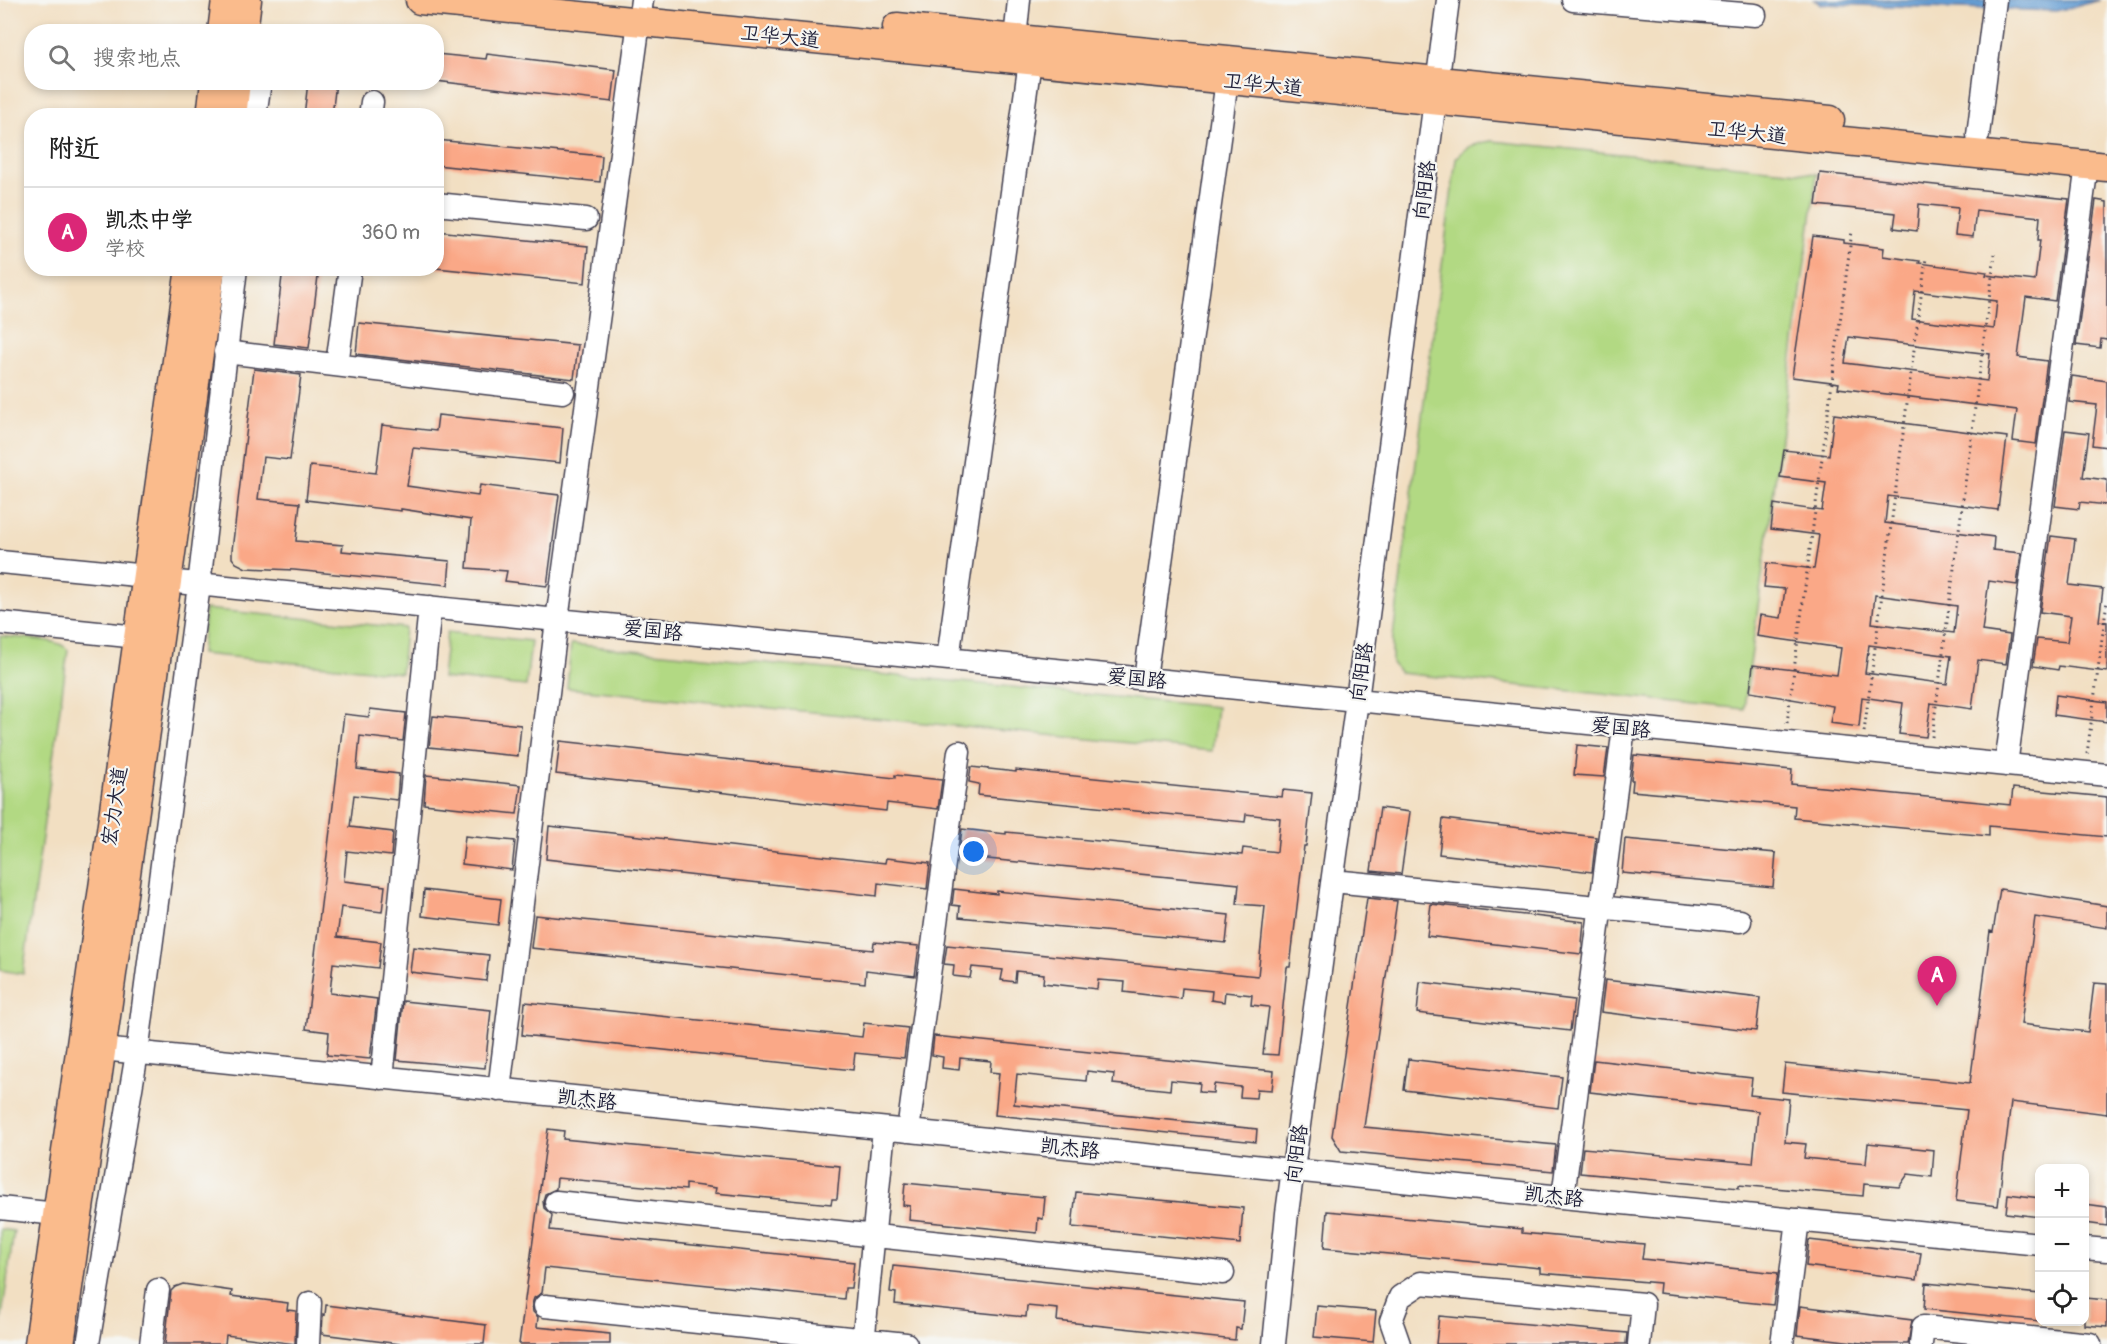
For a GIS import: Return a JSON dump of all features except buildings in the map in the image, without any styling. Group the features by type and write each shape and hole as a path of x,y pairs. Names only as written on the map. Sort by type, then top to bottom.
{"main road":[{"name":"卫华大道","path":"420,0 636,6 1022,50 2100,160"},
{"name":"卫华大道","path":"1022,50 1227,80 1437,91 1978,135 2100,160"},
{"path":"212,108 214,90"},
{"path":"233,108 235,90"},
{"name":"宏力大道","path":"60,1344 102,1050 157,579 189,276"},
{"name":"宏力大道","path":"39,1344 138,637 157,579 210,276"}],"street":[{"path":"948,659 1022,50 1019,0"},
{"name":"向阳路","path":"1274,1344 1293,1170 1448,0"},
{"path":"1573,0 1755,15"},
{"path":"499,1090 636,6"},
{"path":"1978,135 1994,6"},
{"path":"1145,679 1227,80"},
{"path":"256,108 259,90"},
{"path":"2006,765 2100,160"},
{"path":"444,205 586,219"},
{"path":"88,1344 136,1053 199,585 235,276"},
{"path":"337,366 349,276"},
{"path":"225,352 563,392"},
{"name":"爱国路","path":"0,562 199,585 2107,775"},
{"path":"382,1078 430,607"},
{"path":"0,623 138,637"},
{"path":"1563,1197 1624,727"},
{"path":"908,1131 959,752"},
{"path":"1333,881 1740,921"},
{"name":"凯杰路","path":"102,1050 2035,1244"},
{"path":"863,1342 884,1129"},
{"path":"556,1202 1223,1273"},
{"path":"0,1208 57,1214"},
{"path":"1782,1344 1798,1220"},
{"path":"2089,1248 2107,1250"},
{"path":"1399,1344 1391,1321 1400,1297 1421,1283 1643,1304 1639,1344"},
{"path":"151,1344 158,1290"},
{"path":"309,1344 310,1303"},
{"path":"545,1306 863,1342 906,1344"},
{"path":"1921,1344 1923,1327 2090,1344"}],"path":[{"path":"1785,743 1852,231"},
{"path":"1929,757 1995,254"},
{"path":"1862,751 1926,258"},
{"path":"2084,773 2107,601"}],"green space":[{"path":"1492,141 1817,174 1744,709 1400,673 1392,663 1392,644 1456,159 1472,146"},
{"path":"205,609 405,628 401,673 201,654"},
{"path":"447,632 531,641 526,686 442,678"},
{"path":"0,636 47,641 68,650 23,974 0,970"},
{"path":"571,644 1217,707 1212,751 567,688"},
{"path":"0,1229 14,1231 0,1330"}],"water":[{"path":"1814,0 2101,0 2056,11 1821,4"}],"place":[{"name":"凯杰中学","path":"1937,1006"}]}
